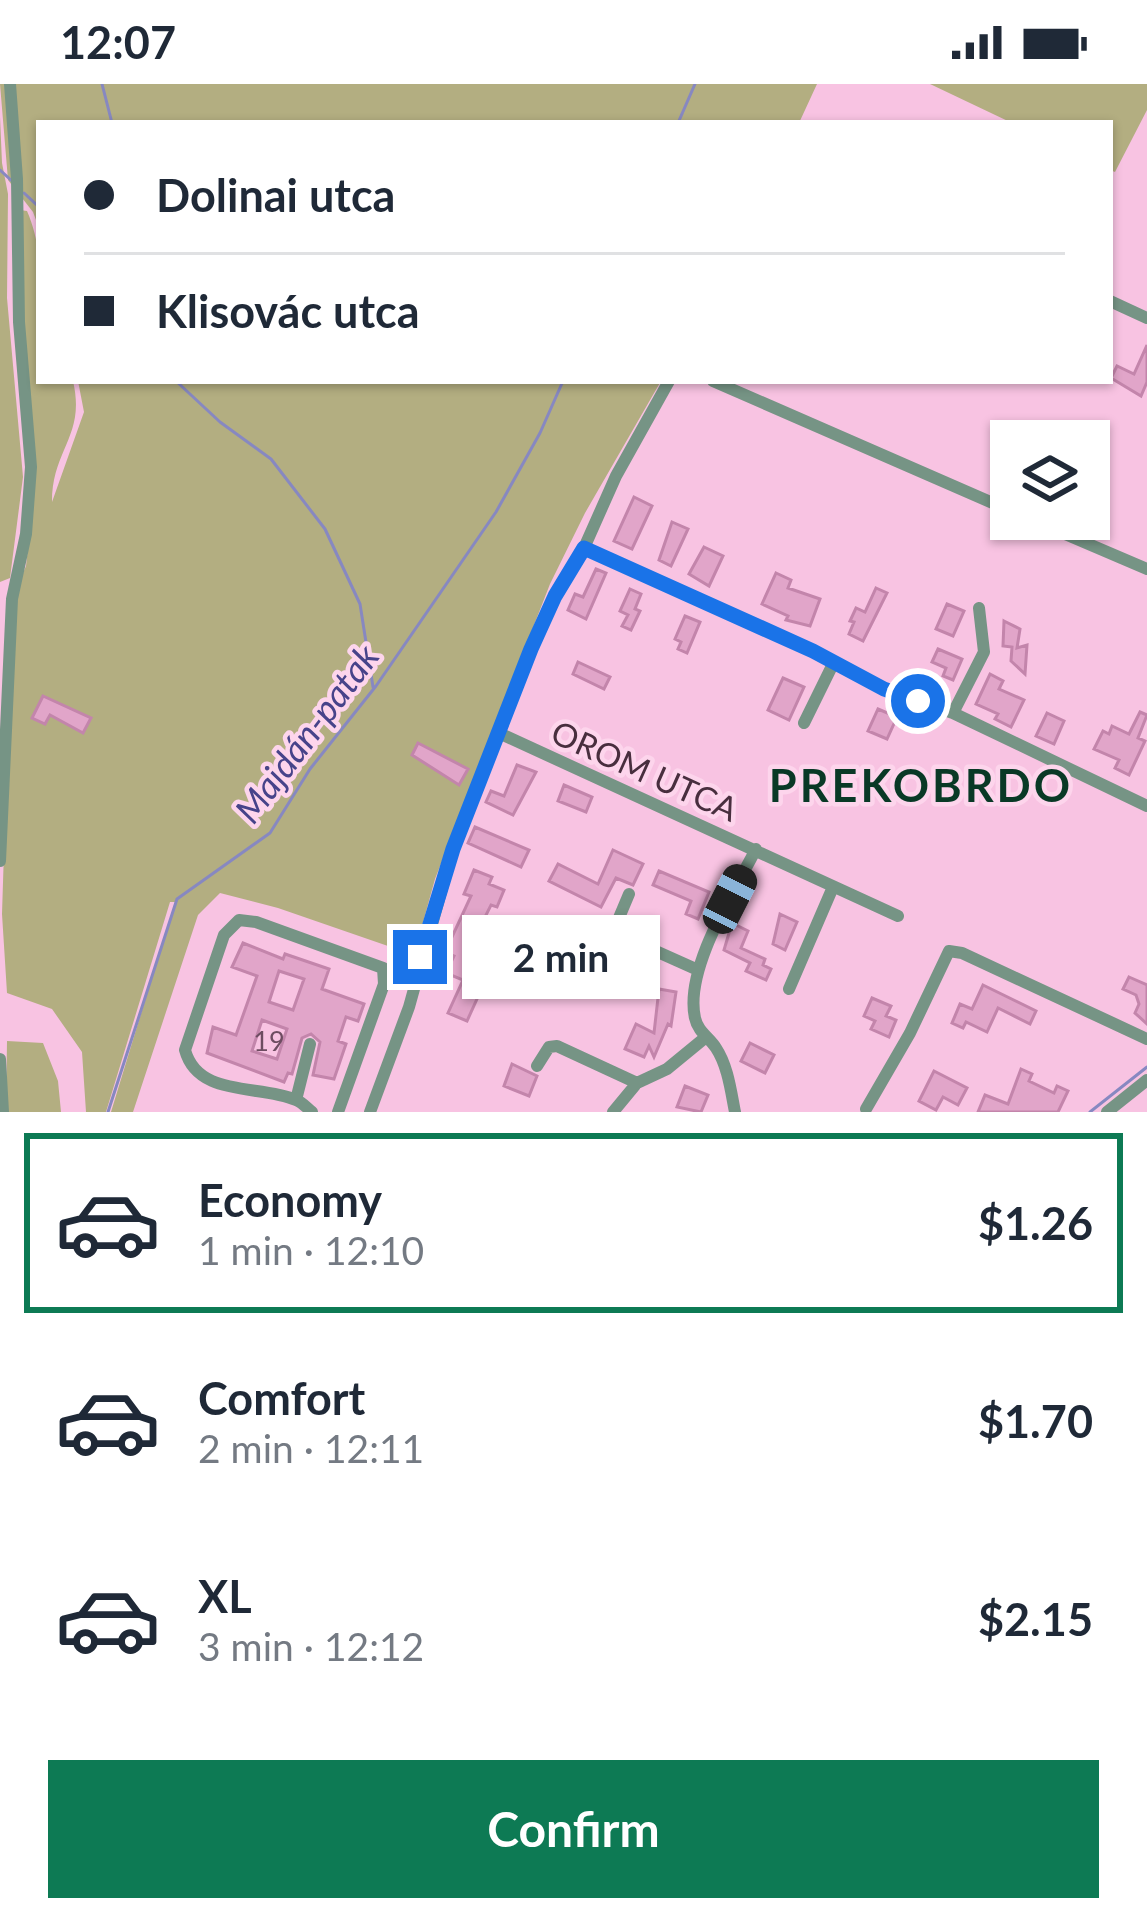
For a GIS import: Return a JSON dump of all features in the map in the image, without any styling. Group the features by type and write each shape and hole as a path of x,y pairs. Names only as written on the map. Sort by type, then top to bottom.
{"street":[{"path":"0,862 12,599 26,534 31,467 19,322 10,84"},
{"path":"1113,302 1147,318"},
{"path":"370,1112 409,1006 453,849 531,649 667,384"},
{"path":"720,384 990,502"},
{"path":"1079,540 1147,569"},
{"path":"584,548 884,689 953,713 1147,806"},
{"path":"953,713 984,652 979,608"},
{"path":"804,723 834,662"},
{"name":"OROM UTCA","path":"501,734 898,916"},
{"path":"735,1112 723,1063 695,1021 698,970 755,849"},
{"path":"789,989 833,887"},
{"path":"614,932 629,894"},
{"path":"312,1112 296,1100 219,1083 195,1071 186,1058 184,1050 224,935 239,920 383,968 384,984 338,1112"},
{"path":"585,957 602,927 698,970"},
{"path":"866,1109 950,951 1147,1039"},
{"path":"613,1112 637,1083 668,1069 706,1037"},
{"path":"296,1100 310,1044"},
{"path":"537,1066 549,1047 557,1046 637,1083"},
{"path":"0,1060 3,1112"},
{"path":"1107,1112 1147,1080"}],"shaded area":[{"path":"0,84 817,84 800,120 36,120 36,220 8,180"},
{"path":"930,84 1147,84 1147,110 1115,172 1113,120 1006,120"},
{"path":"0,117 8,194 7,298 23,477 10,578 0,582"},
{"path":"20,210 27,211 36,240 36,384 73,384 76,400 52,502 84,412 79,384 659,384 550,584 435,879 414,955 220,893 198,915 133,1112 111,1112 175,902 170,902 106,1112 86,1112 82,1052 52,1009 7,993 2,914 12,599 26,566 31,520"},
{"path":"7,1041 43,1043 58,1081 61,1112 6,1112"}],"building":[{"path":"1147,345 1147,382 1141,396 1113,379 1117,366 1134,374"},
{"path":"634,497 652,506 632,549 614,541"},
{"path":"672,522 688,529 671,566 659,560"},
{"path":"704,547 723,556 709,586 689,574"},
{"path":"596,569 606,573 586,619 568,610 575,594 583,597"},
{"path":"776,573 791,580 788,588 820,599 810,626 786,620 788,616 762,604"},
{"path":"876,588 887,593 863,641 849,634 854,622 850,621 856,608 865,612"},
{"path":"630,589 641,594 631,630 622,626 628,615 620,611"},
{"path":"947,604 964,611 953,636 936,629"},
{"path":"685,616 700,622 687,653 678,649 681,642 675,639"},
{"path":"1004,621 1020,629 1017,648 1027,645 1025,674 1011,661 1012,647 1003,646"},
{"path":"938,649 962,659 953,680 943,676 946,668 932,662"},
{"path":"578,662 610,677 604,689 573,674"},
{"path":"990,674 1003,681 999,689 1024,700 1011,727 995,719 998,714 976,704"},
{"path":"783,678 804,687 789,720 768,710"},
{"path":"43,696 91,718 83,733 50,715 45,724 32,718"},
{"path":"878,709 897,717 887,739 868,731"},
{"path":"1140,712 1147,715 1138,738 1145,741 1129,775 1115,768 1119,760 1094,749 1103,731 1109,734 1112,726 1129,734"},
{"path":"1047,713 1064,721 1054,744 1036,736"},
{"path":"418,743 468,769 459,785 412,755"},
{"path":"517,765 536,772 513,815 486,802 491,791 504,796"},
{"path":"564,785 592,797 586,812 558,801"},
{"path":"475,827 529,850 521,867 468,843"},
{"path":"613,850 643,864 633,885 616,878 601,907 549,881 558,864 598,884"},
{"path":"474,870 492,877 489,884 504,890 497,907 491,905 471,953 503,965 492,992 482,988 467,1021 448,1013 463,980 446,973 454,956 445,952 471,896 464,894"},
{"path":"659,871 709,892 698,919 686,914 691,901 653,885"},
{"path":"780,914 797,922 785,950 773,944"},
{"path":"732,923 748,931 741,948 765,959 763,965 771,969 766,980 746,971 750,963 724,950"},
{"path":"243,943 283,959 285,954 329,969 322,989 364,1004 358,1021 346,1017 338,1041 346,1044 334,1079 313,1075 320,1042 311,1034 302,1038 292,1074 284,1082 207,1053 213,1027 236,1035 257,976 232,967","holes":["279,971 304,979 293,1010 269,1002","262,1020 287,1029 277,1059 252,1051"]},
{"path":"563,949 589,968 583,981 554,968"},
{"path":"615,951 640,963 627,992 603,981"},
{"path":"1129,977 1147,985 1147,1024 1135,1013 1136,995 1123,989"},
{"path":"983,985 1036,1011 1030,1024 998,1008 987,1032 966,1022 963,1028 952,1023 960,1004 972,1009"},
{"path":"659,989 676,992 671,1026 668,1024 654,1057 649,1046 644,1057 625,1049 636,1024 654,1033"},
{"path":"872,998 891,1006 886,1016 896,1020 889,1037 871,1029 875,1021 864,1016"},
{"path":"750,1043 774,1055 765,1073 741,1061"},
{"path":"512,1064 537,1076 529,1096 504,1086"},
{"path":"1021,1069 1032,1074 1029,1081 1054,1093 1057,1086 1068,1091 1058,1112 978,1112 985,1095 1008,1104"},
{"path":"934,1071 967,1088 958,1105 943,1097 936,1110 919,1101"},
{"path":"685,1086 708,1095 701,1112 677,1107"}],"waterway":[{"path":"102,84 111,120"},
{"name":"Majdán-patak","path":"679,120 695,84"},
{"path":"0,170 12,181"},
{"path":"24,193 36,204"},
{"path":"179,384 220,422 271,459 325,529 360,604 373,687"},
{"name":"Majdán-patak","path":"108,1112 177,899 270,833 310,769 376,686 496,512 562,384"},
{"path":"1090,1112 1147,1067"}],"district":[{"name":"PREKOBRDO","path":"921,785"}],"route":[{"path":"420,957 453,849 531,649 584,548 918,701"}]}
